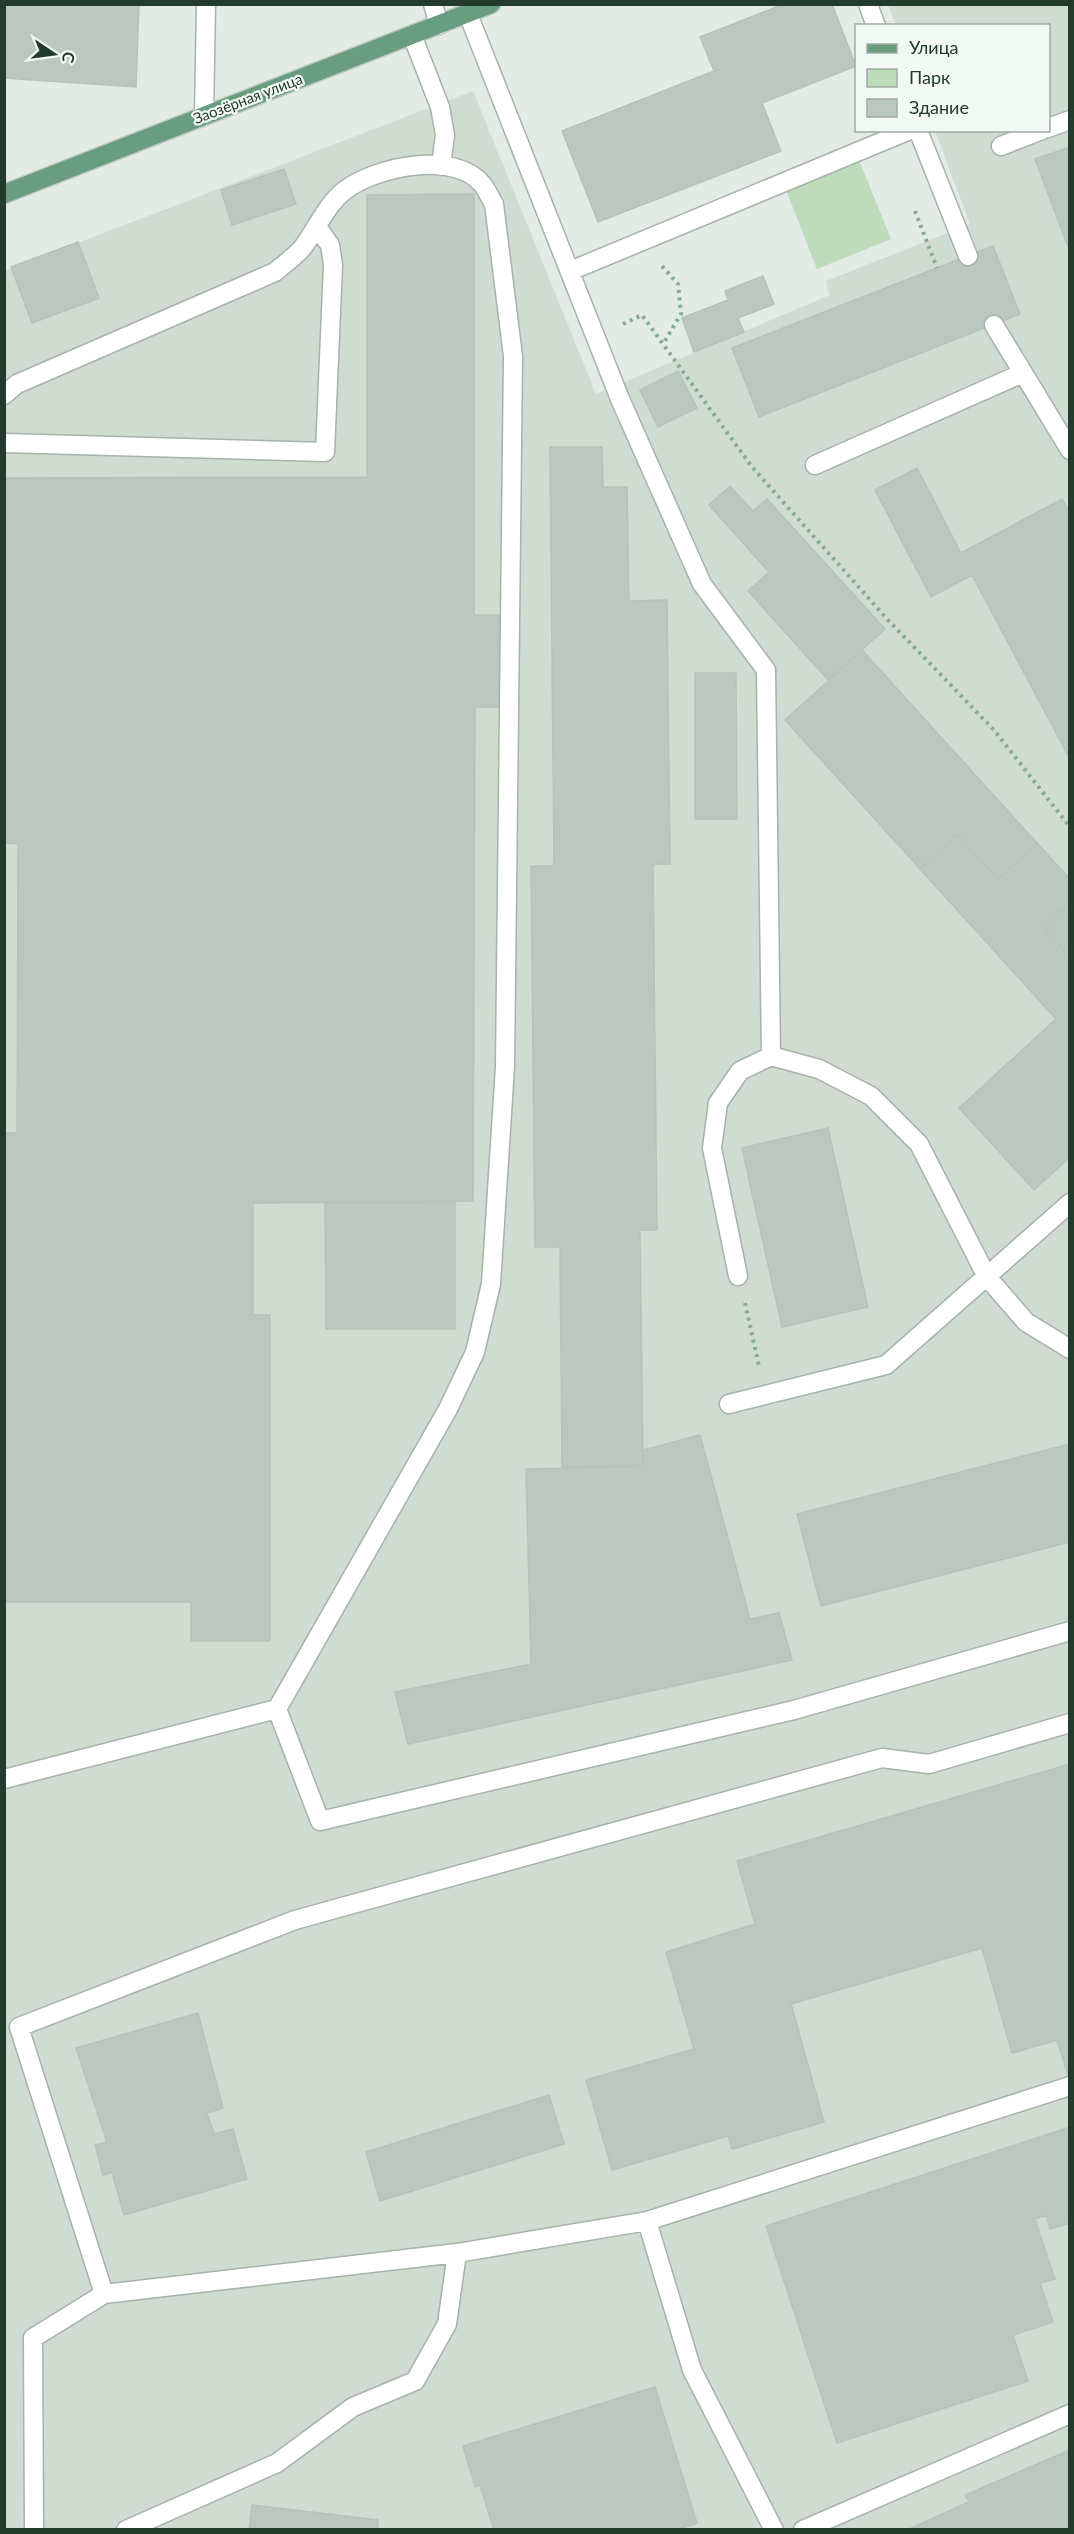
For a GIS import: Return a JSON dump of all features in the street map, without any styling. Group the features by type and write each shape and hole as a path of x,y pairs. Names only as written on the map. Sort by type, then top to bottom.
{"main road":[{"name":"Заозёрная улица","path":"4,194 491,4"}],"lane":[{"path":"204,117 206,4"},
{"path":"433,4 439,25"},
{"path":"868,4 875,24"},
{"path":"468,14 595,336 702,584 766,670 771,1056"},
{"path":"412,35 440,107 445,135 441,166"},
{"path":"1050,127 1070,120"},
{"path":"570,272 905,132"},
{"path":"919,132 968,256"},
{"path":"1001,146 1037,132"},
{"path":"4,395 18,384 275,272 301,250 342,193 361,180 387,170 419,165 441,166 461,171 482,183 494,204 513,356 505,1067 491,1284 475,1352 448,1409 277,1709 4,1779"},
{"path":"4,443 325,452 333,266 330,245 317,227"},
{"path":"994,325 1070,450"},
{"path":"815,465 1023,373"},
{"path":"738,1276 712,1148 718,1103 740,1071 771,1056 819,1069 871,1096 919,1144 987,1276 1026,1322 1070,1349"},
{"path":"729,1404 886,1365 1070,1203"},
{"path":"277,1709 320,1821 794,1710 1070,1631"},
{"path":"104,2294 19,2027 295,1920 882,1758 929,1764 1070,1723"},
{"path":"34,2529 33,2338 104,2294 456,2253 647,2222 1070,2086"},
{"path":"647,2222 692,2370 774,2529"},
{"path":"126,2529 277,2463 353,2407 415,2381 447,2324 456,2253"},
{"path":"803,2529 1070,2414"}],"path":[{"path":"595,336 642,315 752,467 888,620 994,730 1070,826"},
{"path":"738,1276 766,1395"}],"shaded area":[{"path":"888,5 1069,5 1069,2529 5,2530 5,271 473,91 596,394 830,295 826,281 970,224 935,132 1050,132 1050,24 896,24"}],"green space":[{"path":"859,160 891,239 817,269 786,190"}],"building":[{"path":"4,4 139,4 136,87 4,78"},
{"path":"784,4 832,4 855,66 762,103 781,151 598,222 562,131 714,71 700,37"},
{"path":"1070,147 1070,252 1035,159"},
{"path":"284,169 296,204 232,225 221,190"},
{"path":"474,194 474,615 499,615 499,707 475,707 473,1201 253,1203 253,1315 270,1315 270,1641 191,1641 191,1602 4,1602 4,1133 17,1133 18,844 4,843 4,478 367,477 367,195"},
{"path":"78,242 99,298 32,323 11,267"},
{"path":"993,246 1020,314 759,417 732,348"},
{"path":"763,276 774,304 738,318 744,332 694,352 682,318 728,300 725,291"},
{"path":"678,371 697,408 658,427 640,390"},
{"path":"550,447 602,447 603,487 627,487 629,601 667,600 670,864 653,864 657,1230 640,1230 643,1466 562,1467 560,1247 535,1247 531,866 554,866"},
{"path":"917,468 961,553 1062,499 1070,513 1070,759 972,575 931,597 875,490"},
{"path":"730,486 753,511 767,499 885,629 828,680 748,591 769,572 709,505"},
{"path":"862,650 1037,843 998,879 957,834 920,869 785,720"},
{"path":"695,673 736,673 737,819 695,819"},
{"path":"957,834 998,879 1037,843 1070,879 1070,903 1043,927 1070,957 1070,1157 1034,1190 959,1108 1056,1019 920,869"},
{"path":"1070,903 1070,957 1043,927"},
{"path":"828,1128 868,1307 782,1327 742,1148"},
{"path":"455,1202 455,1329 326,1329 325,1203"},
{"path":"700,1435 750,1619 779,1613 792,1660 408,1744 395,1692 531,1664 526,1469 643,1466 643,1450"},
{"path":"1070,1444 1070,1542 821,1606 797,1514"},
{"path":"1070,1764 1070,2081 1057,2040 1012,2053 982,1948 791,2004 824,2122 732,2149 728,2136 612,2170 586,2080 694,2049 666,1952 755,1924 737,1861"},
{"path":"198,2013 223,2108 207,2113 214,2134 233,2129 247,2179 124,2215 112,2172 103,2175 95,2145 107,2142 76,2048"},
{"path":"549,2095 564,2144 380,2201 366,2152"},
{"path":"1070,2127 1070,2223 1050,2229 1046,2215 1035,2219 1055,2279 1040,2283 1053,2322 1013,2335 1028,2381 837,2443 766,2226"},
{"path":"655,2387 697,2523 676,2530 494,2530 480,2485 475,2487 463,2446"},
{"path":"1070,2450 1070,2530 907,2530 969,2502 965,2495"},
{"path":"252,2505 378,2520 377,2530 249,2530"}],"tunnel":[{"path":"968,256 994,325"}]}
